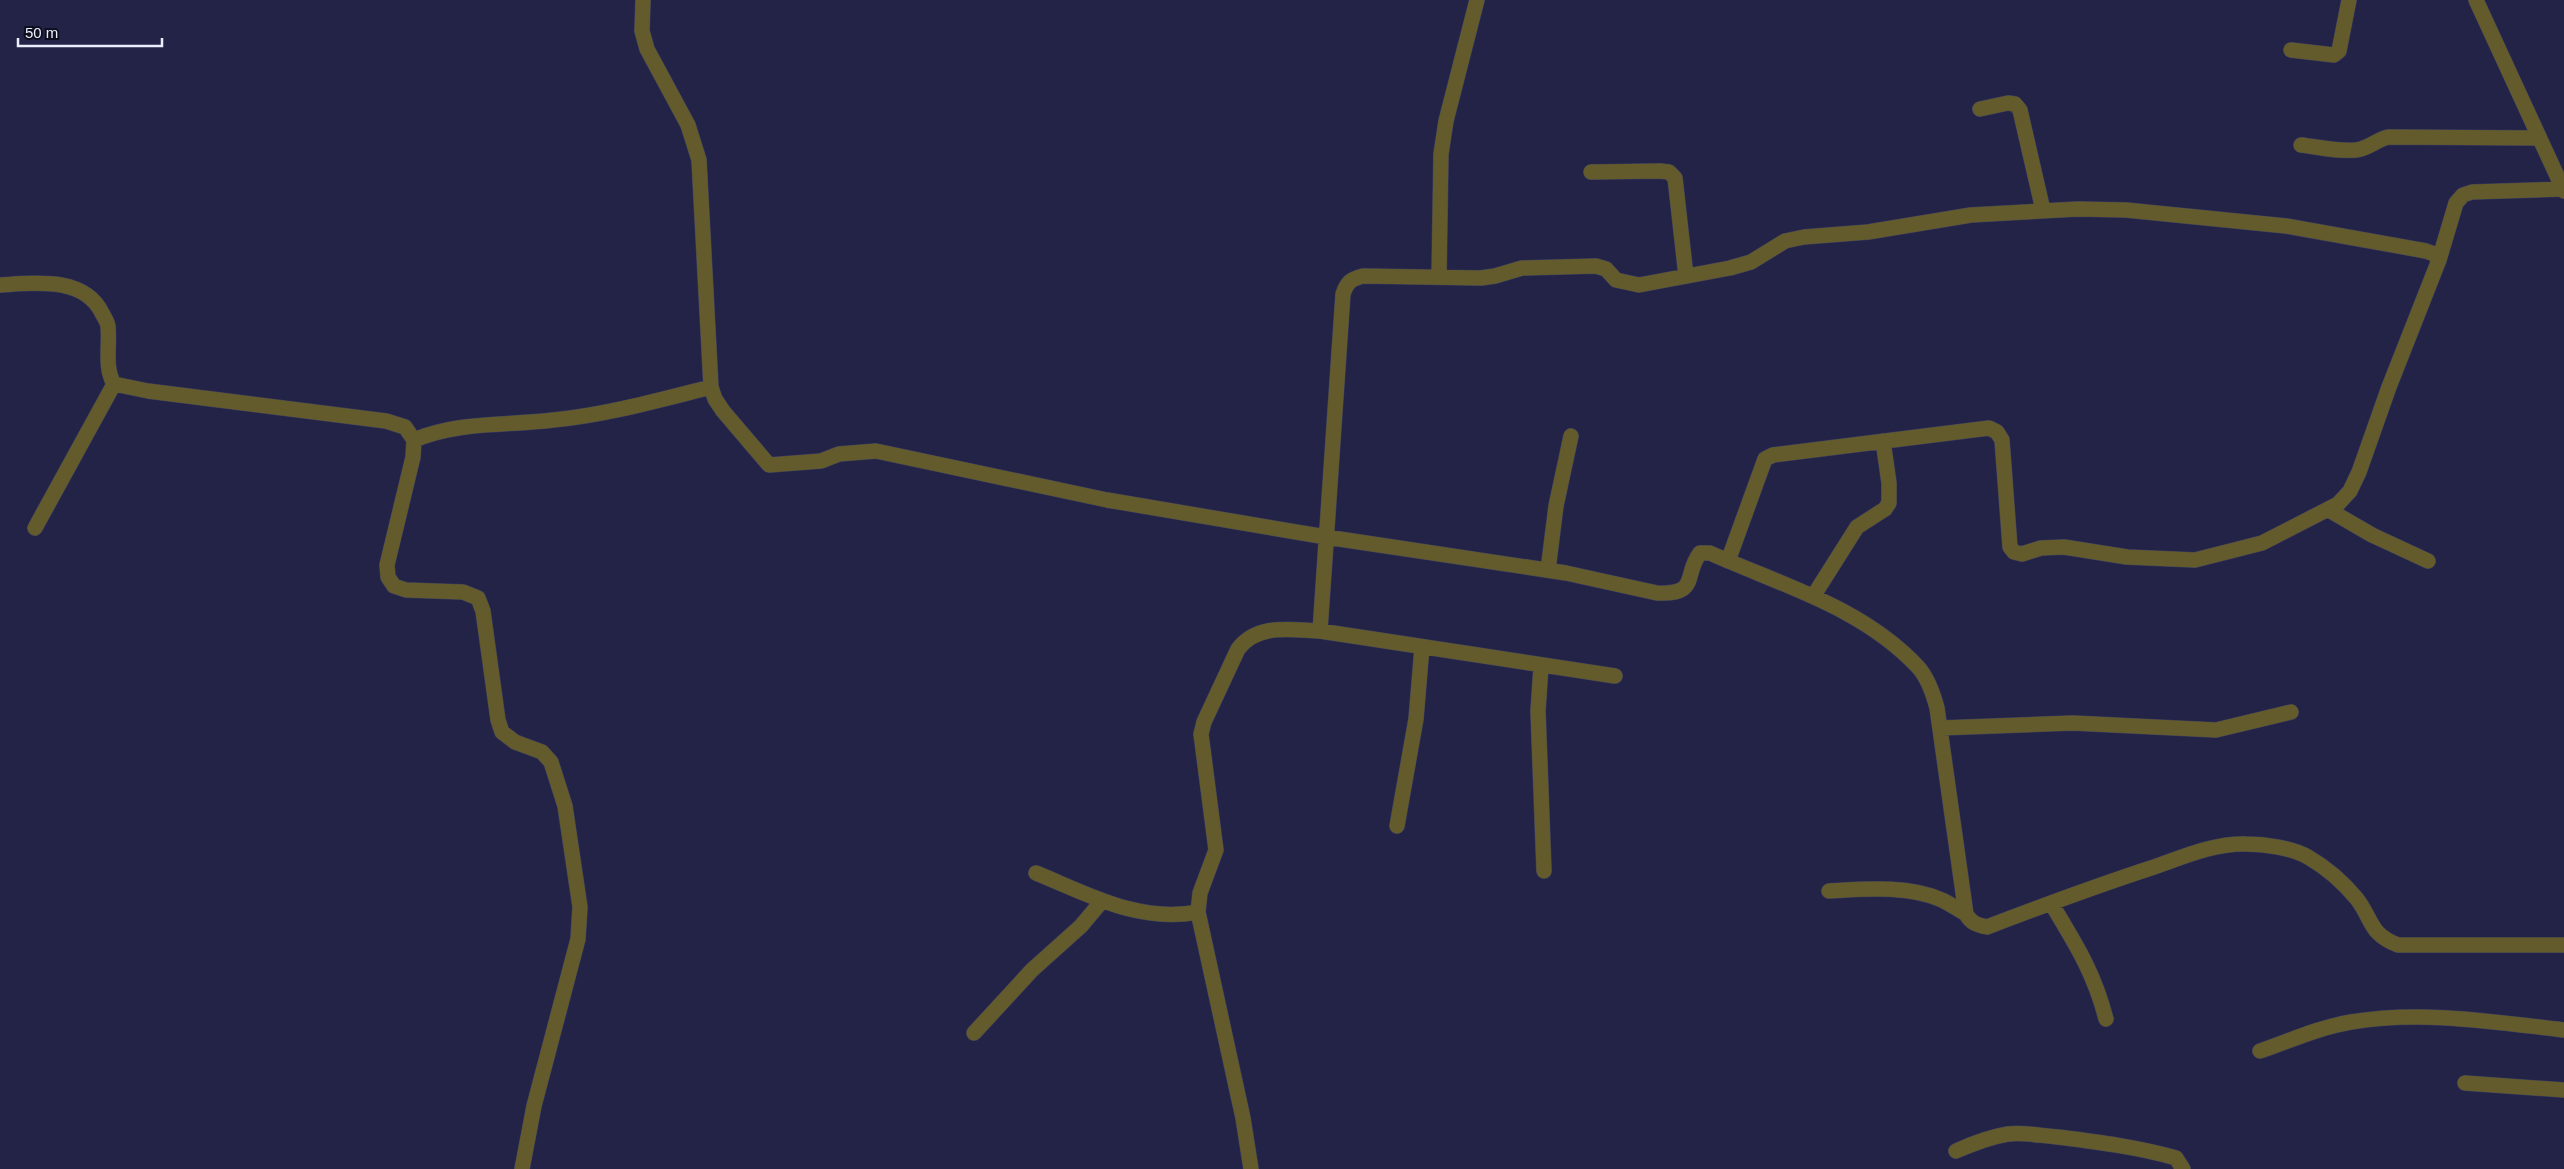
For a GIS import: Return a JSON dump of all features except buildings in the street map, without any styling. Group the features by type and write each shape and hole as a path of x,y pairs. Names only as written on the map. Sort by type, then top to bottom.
{"street":[{"path":"642,0 642,31 647,49 688,125 699,160 711,388 715,399 723,411 769,465 821,461 839,454 876,451 1107,500 1326,537 1548,570 1672,594 1685,588 1691,576 1695,560 1700,553 1710,553 1814,595 1870,628 1918,667 1931,687 1940,728 1966,914 1971,922 1987,927 2196,852 2246,844 2277,847 2306,856 2330,870 2357,900 2373,927 2384,940 2398,945 2564,945"},
{"path":"1439,277 1441,154 1446,121 1477,0"},
{"path":"2291,50 2334,55 2339,52 2349,0"},
{"path":"1728,561 1766,460 1773,455 1989,428 1997,432 2002,440 2010,547 2014,552 2022,554 2041,548 2064,547 2127,557 2194,560 2262,543 2329,510 2350,491 2360,472 2389,387 2439,260 2456,203 2463,195 2472,192 2564,190 2476,0"},
{"path":"1980,108 2008,103 2015,104 2020,110 2043,210"},
{"path":"2302,146 2356,150 2367,148 2376,140 2388,137 2539,138"},
{"path":"1591,172 1660,171 1669,172 1675,178 1686,276"},
{"path":"1320,631 1343,294 1347,284 1363,276 1481,278 1522,268 1596,266 1606,269 1616,280 1626,284 1639,285 1730,268 1750,262 1785,241 1868,232 1971,214 2043,210 2126,210 2286,226 2426,250 2434,254 2439,260"},
{"path":"0,285 42,283 68,286 87,294 99,307 108,324 108,374 114,384 148,391 386,421 405,427 414,440 413,457 387,565 388,577 394,586 406,590 463,592 478,598 483,611 498,720 502,732 514,742 542,752 551,762 565,806 571,839 581,924 534,1106 522,1169"},
{"path":"35,528 114,384"},
{"path":"414,440 435,432 466,425 555,420 634,406 711,388"},
{"path":"1548,570 1556,506 1571,436"},
{"path":"1814,595 1857,527 1885,510 1889,503 1889,483 1883,441"},
{"path":"2329,510 2372,535 2428,561"},
{"path":"1251,1169 1243,1118 1198,912 1200,893 1216,850 1216,835 1201,745 1204,722 1232,660 1246,638 1258,632 1271,630 1320,631 1615,676"},
{"path":"1397,826 1416,719 1422,647"},
{"path":"1541,666 1538,711 1544,871"},
{"path":"1940,728 2073,723 2216,730 2291,712"},
{"path":"1036,872 1102,900 1139,913 1178,916 1198,912"},
{"path":"1829,891 1888,889 1914,893 1941,900 1966,914"},
{"path":"974,1033 1032,970 1081,926 1102,900"},
{"path":"2051,903 2094,979 2106,1019"},
{"path":"2260,1051 2349,1022 2388,1017 2469,1019 2564,1030"},
{"path":"2466,1083 2564,1090"},
{"path":"1956,1150 1987,1138 2010,1134 2036,1135 2106,1143 2164,1155 2176,1158 2183,1169"}]}
